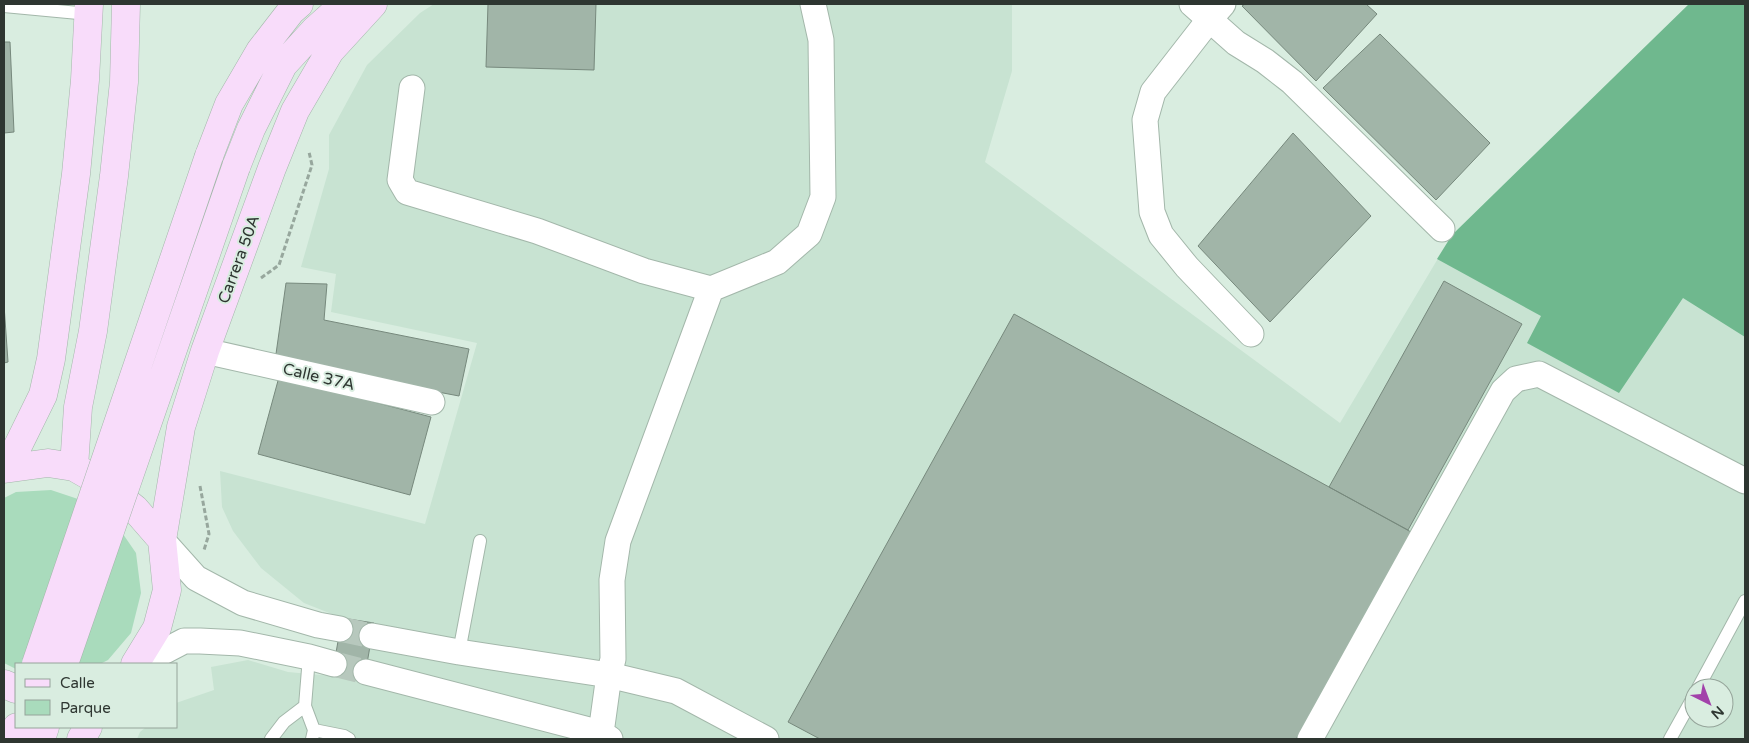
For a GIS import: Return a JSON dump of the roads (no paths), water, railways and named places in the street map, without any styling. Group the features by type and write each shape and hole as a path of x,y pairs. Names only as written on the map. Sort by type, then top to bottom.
{"main road":[{"path":"74,467 78,407 93,331 114,176 124,82 126,4"},
{"path":"36,663 209,156 229,104 260,51 291,11 299,4"},
{"path":"64,663 236,167 251,129 283,65 315,30 344,4"},
{"name":"Carrera 50A","path":"136,663 158,628 167,590 162,540 182,427 205,350 295,111 330,51 373,4"},
{"path":"5,468 43,395 51,359 76,174 89,9"},
{"path":"5,468 48,463 74,467 102,483 135,509 162,540"},
{"path":"81,739 87,728"}],"street":[{"path":"412,88 400,180 408,192 537,231 644,271 711,289 777,262 809,234 823,197 821,40 813,4"},
{"path":"1251,334 1187,267 1161,235 1152,212 1145,120 1153,92 1208,9 1236,43 1265,61 1292,82 1442,229"},
{"path":"366,672 605,736 609,675 613,659 612,580 618,541 711,289"},
{"name":"Calle 37A","path":"205,350 432,402"},
{"path":"1310,739 1503,391 1516,380 1539,374 1745,481"},
{"path":"162,540 196,578 243,603 329,627 323,630 324,644 321,650 309,657"},
{"path":"372,636 609,675 676,691 766,739"},
{"path":"142,663 184,641 240,643 334,664"}],"lane":[{"path":"4,6 89,9"},
{"path":"460,652 480,541"},
{"path":"1703,678 1745,601"},
{"path":"309,657 305,706 313,735 344,736 348,739"},
{"path":"271,739 284,722 305,706"},
{"path":"1670,739 1684,714"}],"tunnel":[{"path":"340,629 372,636"},
{"path":"334,664 366,672"}]}
